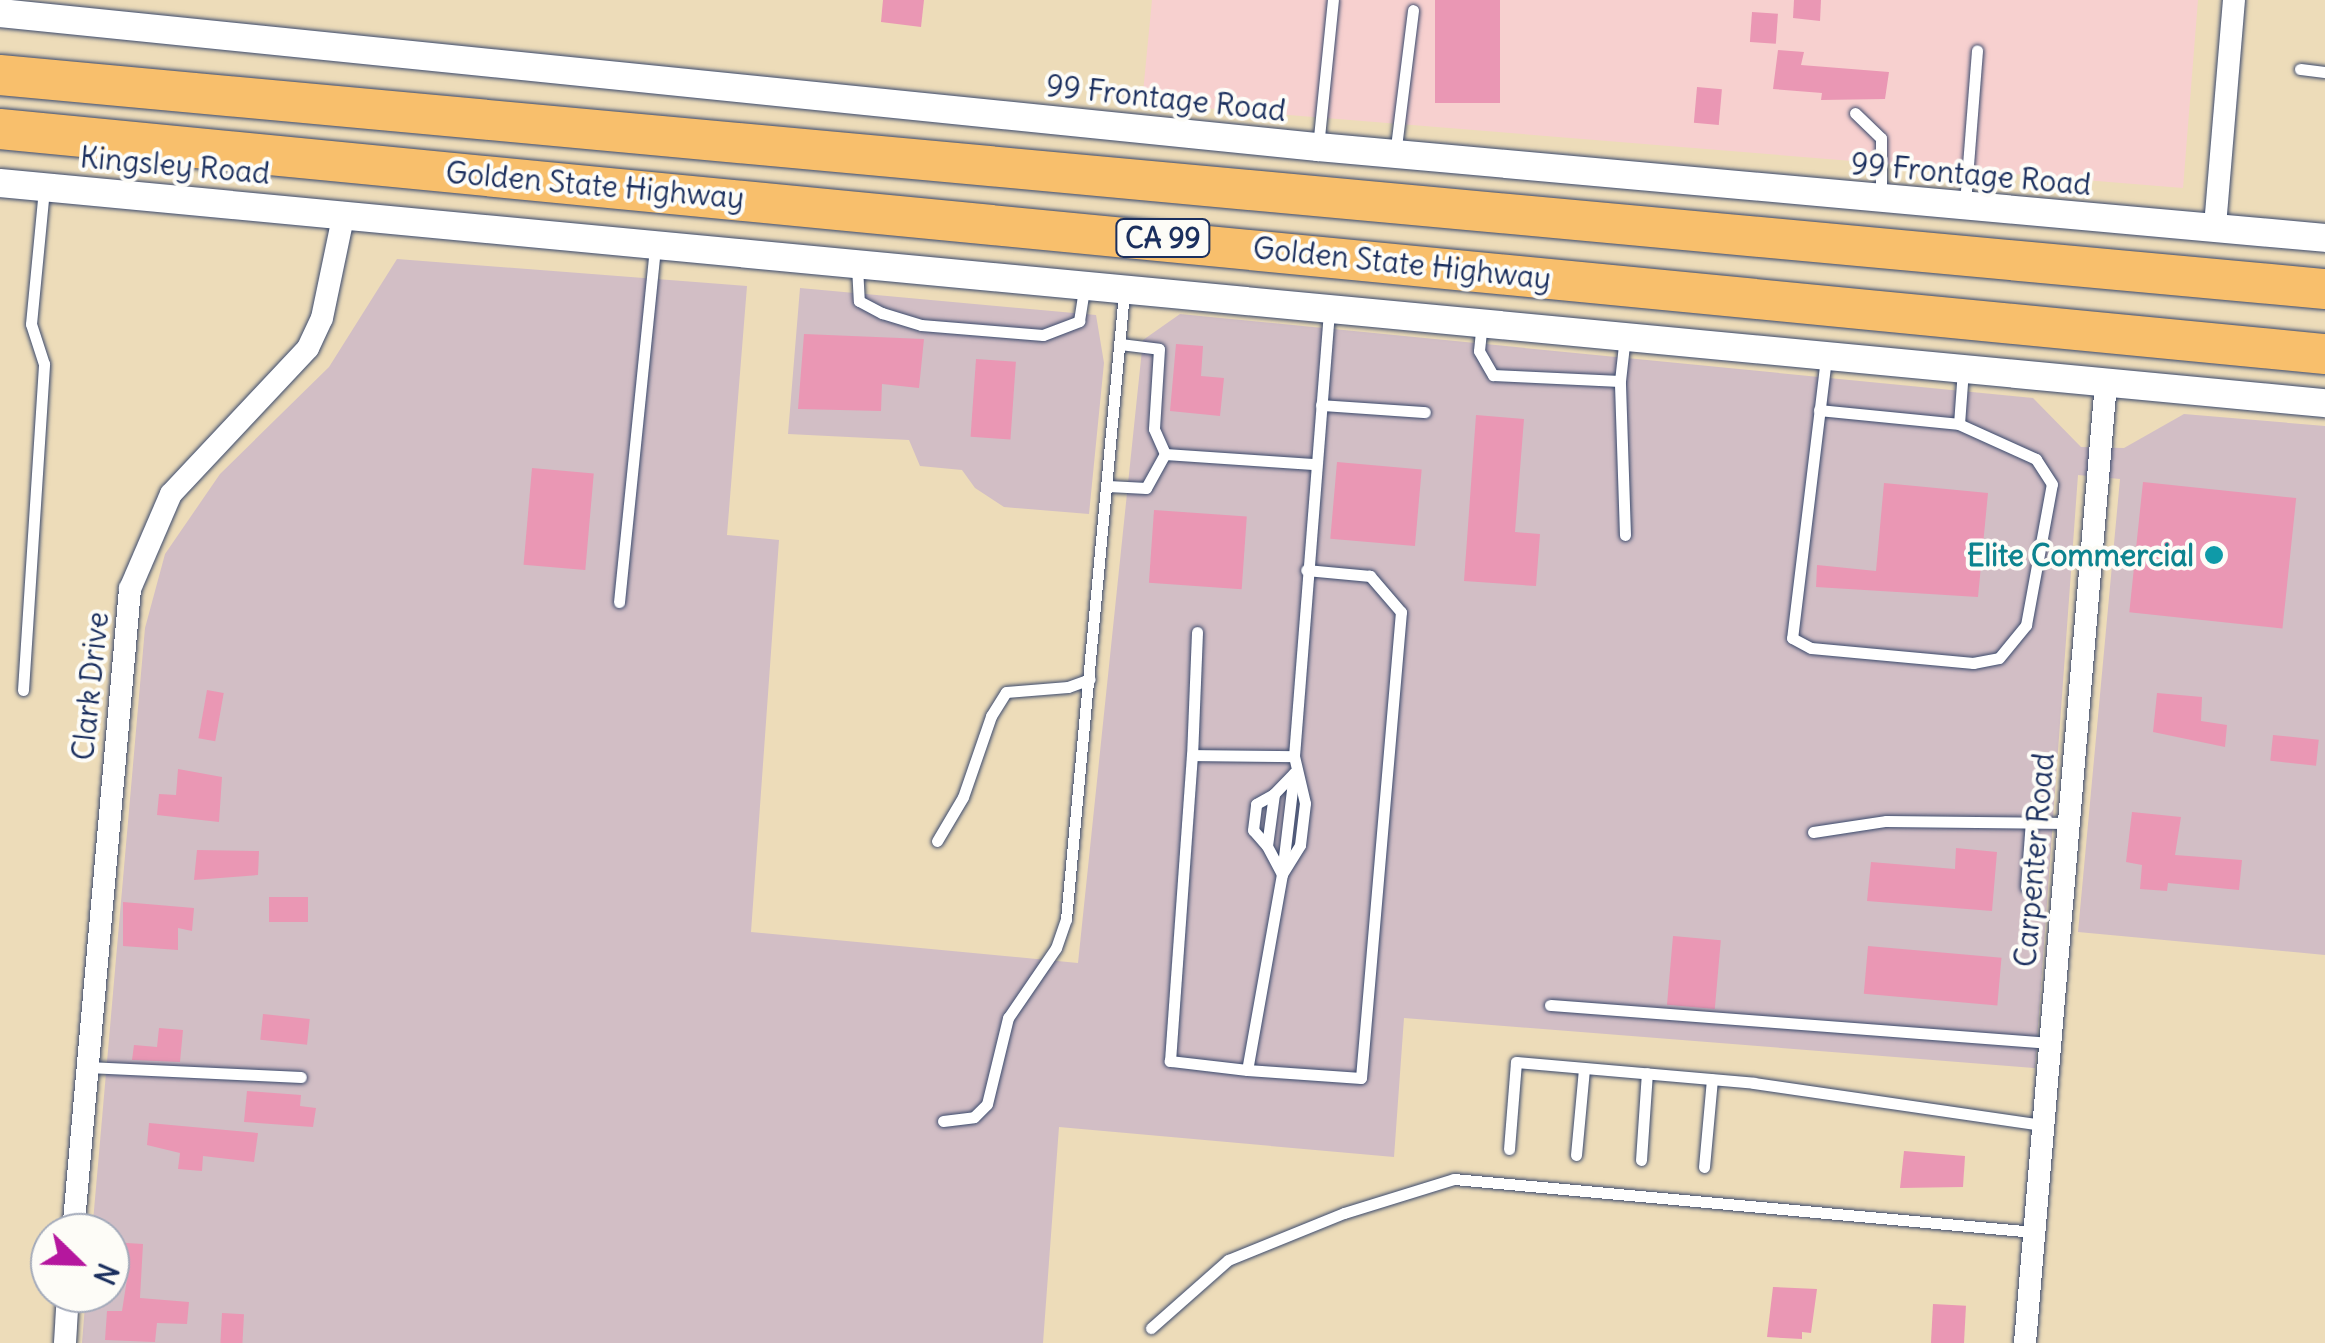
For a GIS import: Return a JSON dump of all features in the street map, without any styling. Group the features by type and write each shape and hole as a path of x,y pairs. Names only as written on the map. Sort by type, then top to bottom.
{"highway":[{"name":"Golden State Highway","path":"0,75 2325,289"},
{"name":"Golden State Highway","path":"0,129 2325,354"}],"street":[{"path":"2215,226 2234,0"},
{"name":"99 Frontage Road","path":"0,13 1318,147 2325,238"},
{"name":"Kingsley Road","path":"0,183 344,213"},
{"path":"344,213 2325,403"},
{"name":"Clark Drive","path":"75,1213 130,589 147,537 186,473 308,348 322,318 344,213"},
{"name":"Carpenter Road","path":"2025,1343 2106,383"},
{"path":"65,1343 67,1313"}],"lane":[{"path":"1318,147 1333,0"},
{"path":"1395,154 1413,10"},
{"path":"1965,207 1977,50"},
{"path":"2300,69 2325,72"},
{"path":"1854,113 1881,138 1886,155 1880,199"},
{"path":"23,690 44,364 31,324 44,187"},
{"path":"619,602 655,244"},
{"path":"858,262 859,301 921,324 1043,335 1064,330 1080,321 1085,284"},
{"path":"943,1122 974,1117 987,1104 1008,1018 1056,948 1066,919 1125,288"},
{"path":"1247,1070 1282,874 1300,846 1304,803 1294,773 1294,756 1313,464 1330,309"},
{"path":"1482,322 1478,351 1493,375 1620,380"},
{"path":"1625,336 1620,380 1625,535"},
{"path":"1120,344 1158,349 1154,429 1165,454"},
{"path":"1819,410 1960,424 2036,459 2052,484 2026,625 1999,658 1973,664 1810,648 1792,638 1819,410 1826,356"},
{"path":"1960,424 1964,369"},
{"path":"1321,405 1425,412"},
{"path":"1165,454 1313,464"},
{"path":"1108,486 1146,488 1165,454"},
{"path":"1197,632 1170,1061 1361,1078 1401,612 1370,576 1306,570"},
{"path":"937,841 963,797 990,716 1006,692 1090,679"},
{"path":"1192,757 1294,756"},
{"path":"1282,874 1267,846 1274,794 1294,773"},
{"path":"1813,832 1886,821 2067,823"},
{"path":"2026,887 2031,821"},
{"path":"1550,1005 2049,1043"},
{"path":"1509,1149 1516,1062 1712,1079 2042,1125"},
{"path":"87,1067 301,1077"},
{"path":"1576,1156 1584,1068"},
{"path":"1641,1160 1647,1074"},
{"path":"1704,1167 1712,1079"},
{"path":"1151,1328 1228,1260 1454,1179 2034,1232"}],"shaded area":[{"path":"1152,0 2198,0 2183,188 1142,103"},
{"path":"397,259 747,286 727,535 779,540 751,932 1078,963 1143,340 1180,314 2033,398 2081,447 2124,448 2184,414 2325,426 2325,955 2078,932 2120,479 2078,475 2035,1068 1404,1018 1394,1157 1059,1127 1043,1343 82,1343 84,1313 130,1313 130,1213 94,1213 145,628 165,554 220,474 329,367"},
{"path":"800,288 1096,315 1104,363 1089,514 1004,507 975,488 962,470 920,466 909,440 788,434"}],"building":[{"path":"883,0 924,0 921,27 881,22"},
{"path":"1435,0 1500,0 1500,103 1435,103"},
{"path":"1794,0 1821,0 1820,21 1793,18"},
{"path":"1752,12 1778,14 1776,44 1750,42"},
{"path":"1778,50 1804,52 1801,65 1889,72 1885,99 1821,100 1822,93 1773,89"},
{"path":"1697,87 1722,89 1719,125 1694,123"},
{"path":"804,334 924,339 919,388 882,384 881,411 798,409"},
{"path":"1176,344 1203,346 1201,376 1224,378 1220,416 1170,411"},
{"path":"976,359 1016,362 1010,440 971,437"},
{"path":"1476,415 1524,419 1515,532 1540,534 1536,586 1464,581"},
{"path":"1337,462 1422,469 1415,546 1330,539"},
{"path":"532,468 594,473 585,570 524,565"},
{"name":"Elite Commercial","path":"2143,482 2296,498 2282,628 2129,612"},
{"path":"1884,483 1988,493 1978,597 1816,587 1817,565 1876,571"},
{"path":"1154,510 1247,516 1242,589 1149,583"},
{"path":"207,690 224,693 215,741 198,738"},
{"path":"2157,693 2202,697 2201,721 2227,725 2225,747 2153,732"},
{"path":"2273,735 2319,740 2316,766 2270,761"},
{"path":"178,769 222,777 219,822 157,815 159,794 176,795"},
{"path":"2132,812 2181,817 2175,855 2242,860 2239,890 2168,883 2167,891 2140,889 2142,865 2126,862"},
{"path":"1956,848 1997,852 1992,911 1867,901 1871,862 1955,869"},
{"path":"197,850 259,851 258,875 194,880"},
{"path":"269,897 308,897 308,922 269,922"},
{"path":"123,902 194,908 192,931 178,928 178,950 123,946"},
{"path":"1673,936 1721,940 1715,1009 1667,1005"},
{"path":"1868,946 2001,958 1997,1005 1864,994"},
{"path":"263,1014 310,1019 307,1045 260,1040"},
{"path":"159,1028 183,1030 180,1062 132,1060 134,1045 157,1047"},
{"path":"247,1091 301,1095 300,1106 316,1108 313,1127 244,1122"},
{"path":"149,1123 258,1133 254,1162 203,1156 202,1171 178,1169 180,1153 147,1145"},
{"path":"1904,1151 1965,1156 1963,1187 1900,1188"},
{"path":"130,1243 143,1244 140,1298 189,1302 187,1324 157,1323 155,1342 105,1340 107,1313 130,1313"},
{"path":"1773,1287 1817,1289 1811,1333 1802,1332 1802,1339 1767,1337"},
{"path":"1933,1304 1966,1306 1964,1343 1931,1343"},
{"path":"222,1313 244,1314 242,1343 220,1343"}],"place":[{"name":"Elite Commercial","path":"2214,555"}]}
